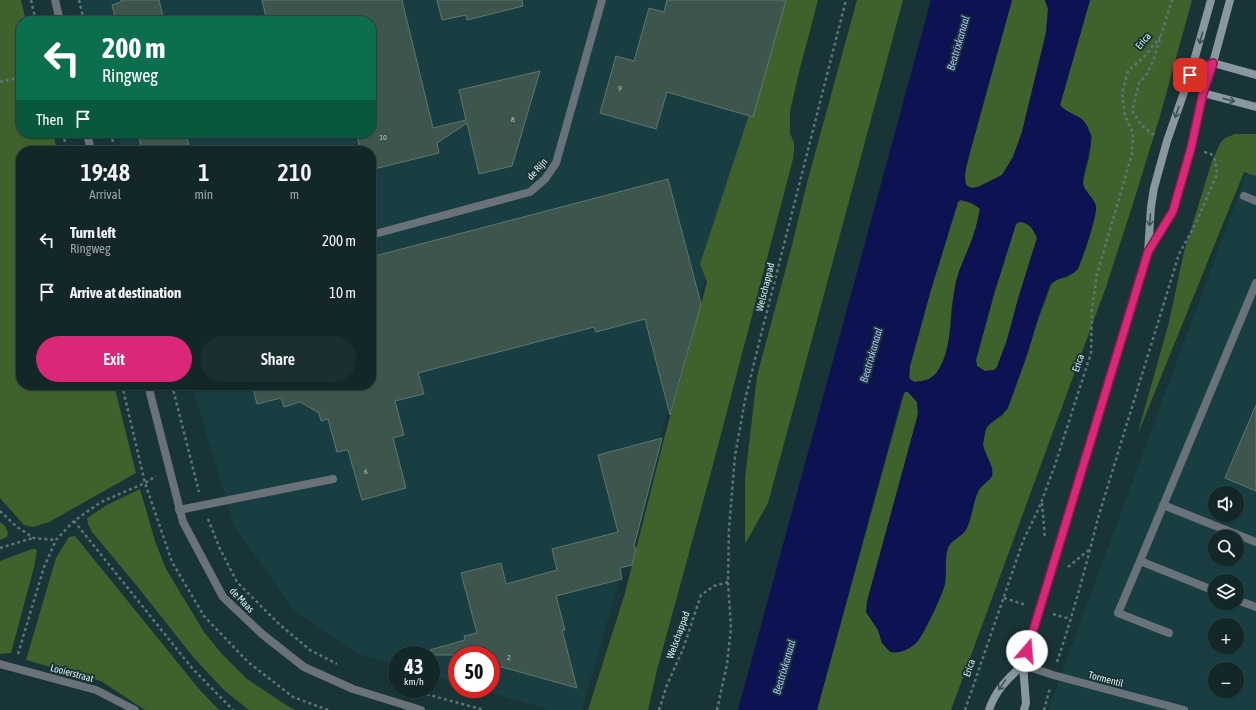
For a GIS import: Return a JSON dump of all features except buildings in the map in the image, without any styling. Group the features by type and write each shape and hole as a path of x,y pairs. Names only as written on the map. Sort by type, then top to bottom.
{"main road":[{"path":"1024,710 1026,703 1023,665 1148,252 1151,207 1154,188 1167,141 1190,75 1211,0"},
{"path":"1148,252 1173,211 1191,148 1203,93 1213,63 1230,0"},
{"path":"1190,75 1213,63 1256,75"},
{"path":"1190,75 1203,93 1256,107"},
{"path":"989,710 993,698 1006,679 1023,665"}],"street":[{"path":"55,0 59,16"},
{"name":"de Rijn","path":"376,234 530,192 545,179 556,162 602,0"},
{"path":"1244,196 1256,201"},
{"path":"1169,633 1118,613 1256,283"},
{"name":"de Maas","path":"149,390 183,522 223,597 262,634 304,667 353,689 421,710"},
{"path":"180,510 334,479"},
{"path":"1163,505 1256,542"},
{"path":"1140,561 1208,588"},
{"path":"1244,603 1256,607"},
{"name":"Looierstraat","path":"0,664 96,690 135,710"},
{"name":"Tormentil","path":"1023,665 1053,675 1184,710"}],"path":[{"path":"31,0 35,16"},
{"path":"79,0 83,16"},
{"name":"Welschappad","path":"716,710 727,664 731,628 728,582 729,529 734,456 745,400 846,0"},
{"name":"Erica","path":"966,710 1023,541 1040,508 1091,353 1092,310 1097,274 1132,154 1133,133 1125,116 1122,93 1128,71 1144,57 1161,36 1172,0"},
{"path":"0,82 16,78"},
{"path":"1070,619 1091,548 1098,518 1178,254 1195,225 1206,202"},
{"name":"de Maas","path":"173,390 202,506 220,549 237,582 279,624 310,650 342,666"},
{"path":"14,668 44,566 56,540 74,522 101,502 145,483"},
{"path":"0,511 17,527 34,538"},
{"path":"74,522 192,668 233,710"},
{"path":"0,548 34,538 56,540"},
{"name":"Welschappad","path":"659,710 667,685 683,649 701,595 714,586 728,582"},
{"path":"440,698 484,710"}],"shaded area":[{"path":"78,0 785,0 582,710 550,710 500,695 500,646 448,646 448,680 440,678 440,646 388,646 388,662 358,654 294,610 234,526 193,390 376,390 376,146 121,146 118,138 376,138 376,16 83,16"},
{"path":"1250,164 1256,167 1256,710 1048,710"}],"green space":[{"path":"0,0 21,0 25,16 16,16 16,138 54,138 56,146 16,146 16,390 115,390 136,473 49,522 33,527 24,525 0,498"},
{"path":"782,0 818,0 790,111 790,133 794,143 793,159 710,476 657,670 648,710 588,710 625,593 665,435 707,282 700,264 749,115"},
{"path":"857,0 903,0 768,503 745,544 745,479 757,376 807,183"},
{"path":"1012,0 1045,0 1048,9 1046,33 1022,132 1013,157 1002,175 978,187 972,188 967,186 965,178 966,169"},
{"path":"1090,0 1192,0 1160,116 1106,287 951,710 817,710 905,392 908,392 917,402 918,414 866,612 878,630 882,643 918,641 939,600 944,586 945,555 948,546 966,530 976,496 979,490 990,479 992,469 983,445 986,428 1003,415 1051,285 1056,280 1067,277 1078,269 1085,250 1096,207 1084,187 1083,182 1089,158 1092,136 1082,119 1063,109 1060,105"},
{"path":"1235,134 1256,134 1256,176 1244,172 1137,436 1169,322 1184,252 1212,161 1221,142 1225,138"},
{"path":"960,200 971,203 980,209 975,230 956,282 947,349 939,370 932,377 916,382 910,380 909,378 910,366 930,293 958,202"},
{"path":"1019,222 1026,223 1031,227 1037,238 1007,340 997,367 995,370 985,371 977,366 976,360 994,294 1016,224"},
{"path":"140,489 155,541 166,569 204,632 222,654 247,679 295,710 249,710 225,691 194,658 92,532 87,518 107,505"},
{"path":"0,522 5,526 8,533 7,537 0,540"},
{"path":"75,536 199,689 219,710 145,710 101,681 26,660 56,558 69,537"},
{"path":"32,549 36,549 37,551 34,567 11,653 0,654 0,561"}],"water":[{"name":"Beatrixkanaal","path":"931,0 1012,0 966,169 965,178 967,186 972,188 978,187 1002,175 1013,157 1022,132 1046,33 1048,9 1045,0 1090,0 1060,105 1084,121 1091,138 1083,183 1085,189 1094,200 1096,207 1092,228 1083,256 1076,271 1053,282 1049,286 1008,408 986,429 983,444 992,468 992,476 978,491 967,528 949,545 946,557 945,584 928,623 920,638 911,647 901,652 890,652 882,643 878,630 866,612 867,601 918,414 917,402 908,392 905,392 903,394 894,426 817,710 738,710","holes":["960,200 971,203 980,209 975,230 956,282 947,350 944,360 932,377 926,380 914,382 909,378 910,366 930,293 958,202","1019,222 1026,223 1031,227 1037,238 1007,340 997,367 994,370 985,371 977,366 976,360 994,294 1016,224"]}],"route":[{"path":"1027,651 1148,252 1173,211 1191,148 1203,93 1213,63 1190,75"}]}
